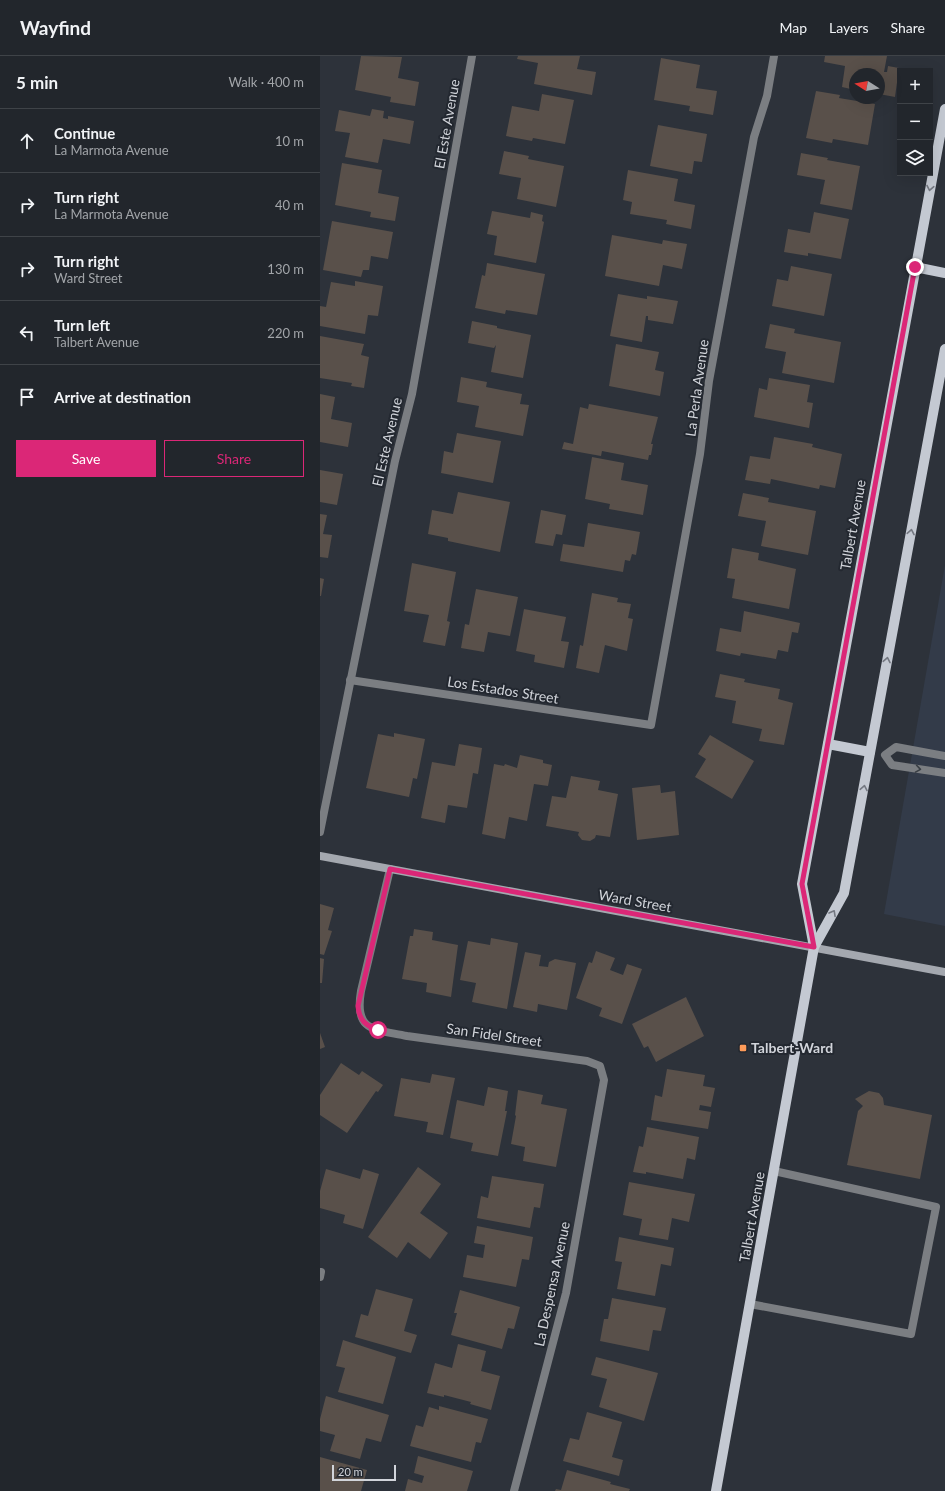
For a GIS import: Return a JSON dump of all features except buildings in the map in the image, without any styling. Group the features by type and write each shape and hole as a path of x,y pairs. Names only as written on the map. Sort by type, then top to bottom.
{"main road":[{"name":"Talbert Avenue","path":"814,947 802,884 945,109"},
{"path":"915,267 945,273"},
{"name":"Talbert Avenue","path":"716,1491 814,947 844,892 945,349"},
{"path":"828,744 870,752"}],"street":[{"name":"El Este Avenue","path":"320,832 395,461 412,394 472,56"},
{"name":"La Perla Avenue","path":"651,725 700,454 709,380 754,137 767,96 774,56"},
{"name":"Los Estados Street","path":"350,680 651,725"},
{"path":"885,755 896,747 945,756"},
{"path":"870,752 885,755 892,765 945,773"},
{"name":"Ward Street","path":"320,856 945,972"},
{"name":"San Fidel Street","path":"390,869 358,1006 360,1016 364,1023 369,1027 407,1036 587,1061 600,1066 604,1080"},
{"name":"La Despensa Avenue","path":"514,1491 566,1293 604,1080"},
{"path":"750,1304 911,1334 936,1207 774,1171"}],"shaded area":[{"path":"945,565 945,926 884,914"}],"place":[{"name":"Talbert-Ward","path":"743,1048"}],"route":[{"path":"378,1030 369,1027 364,1023 358,1011 358,1006 360,991 390,869 814,947 802,884 915,267"}]}
